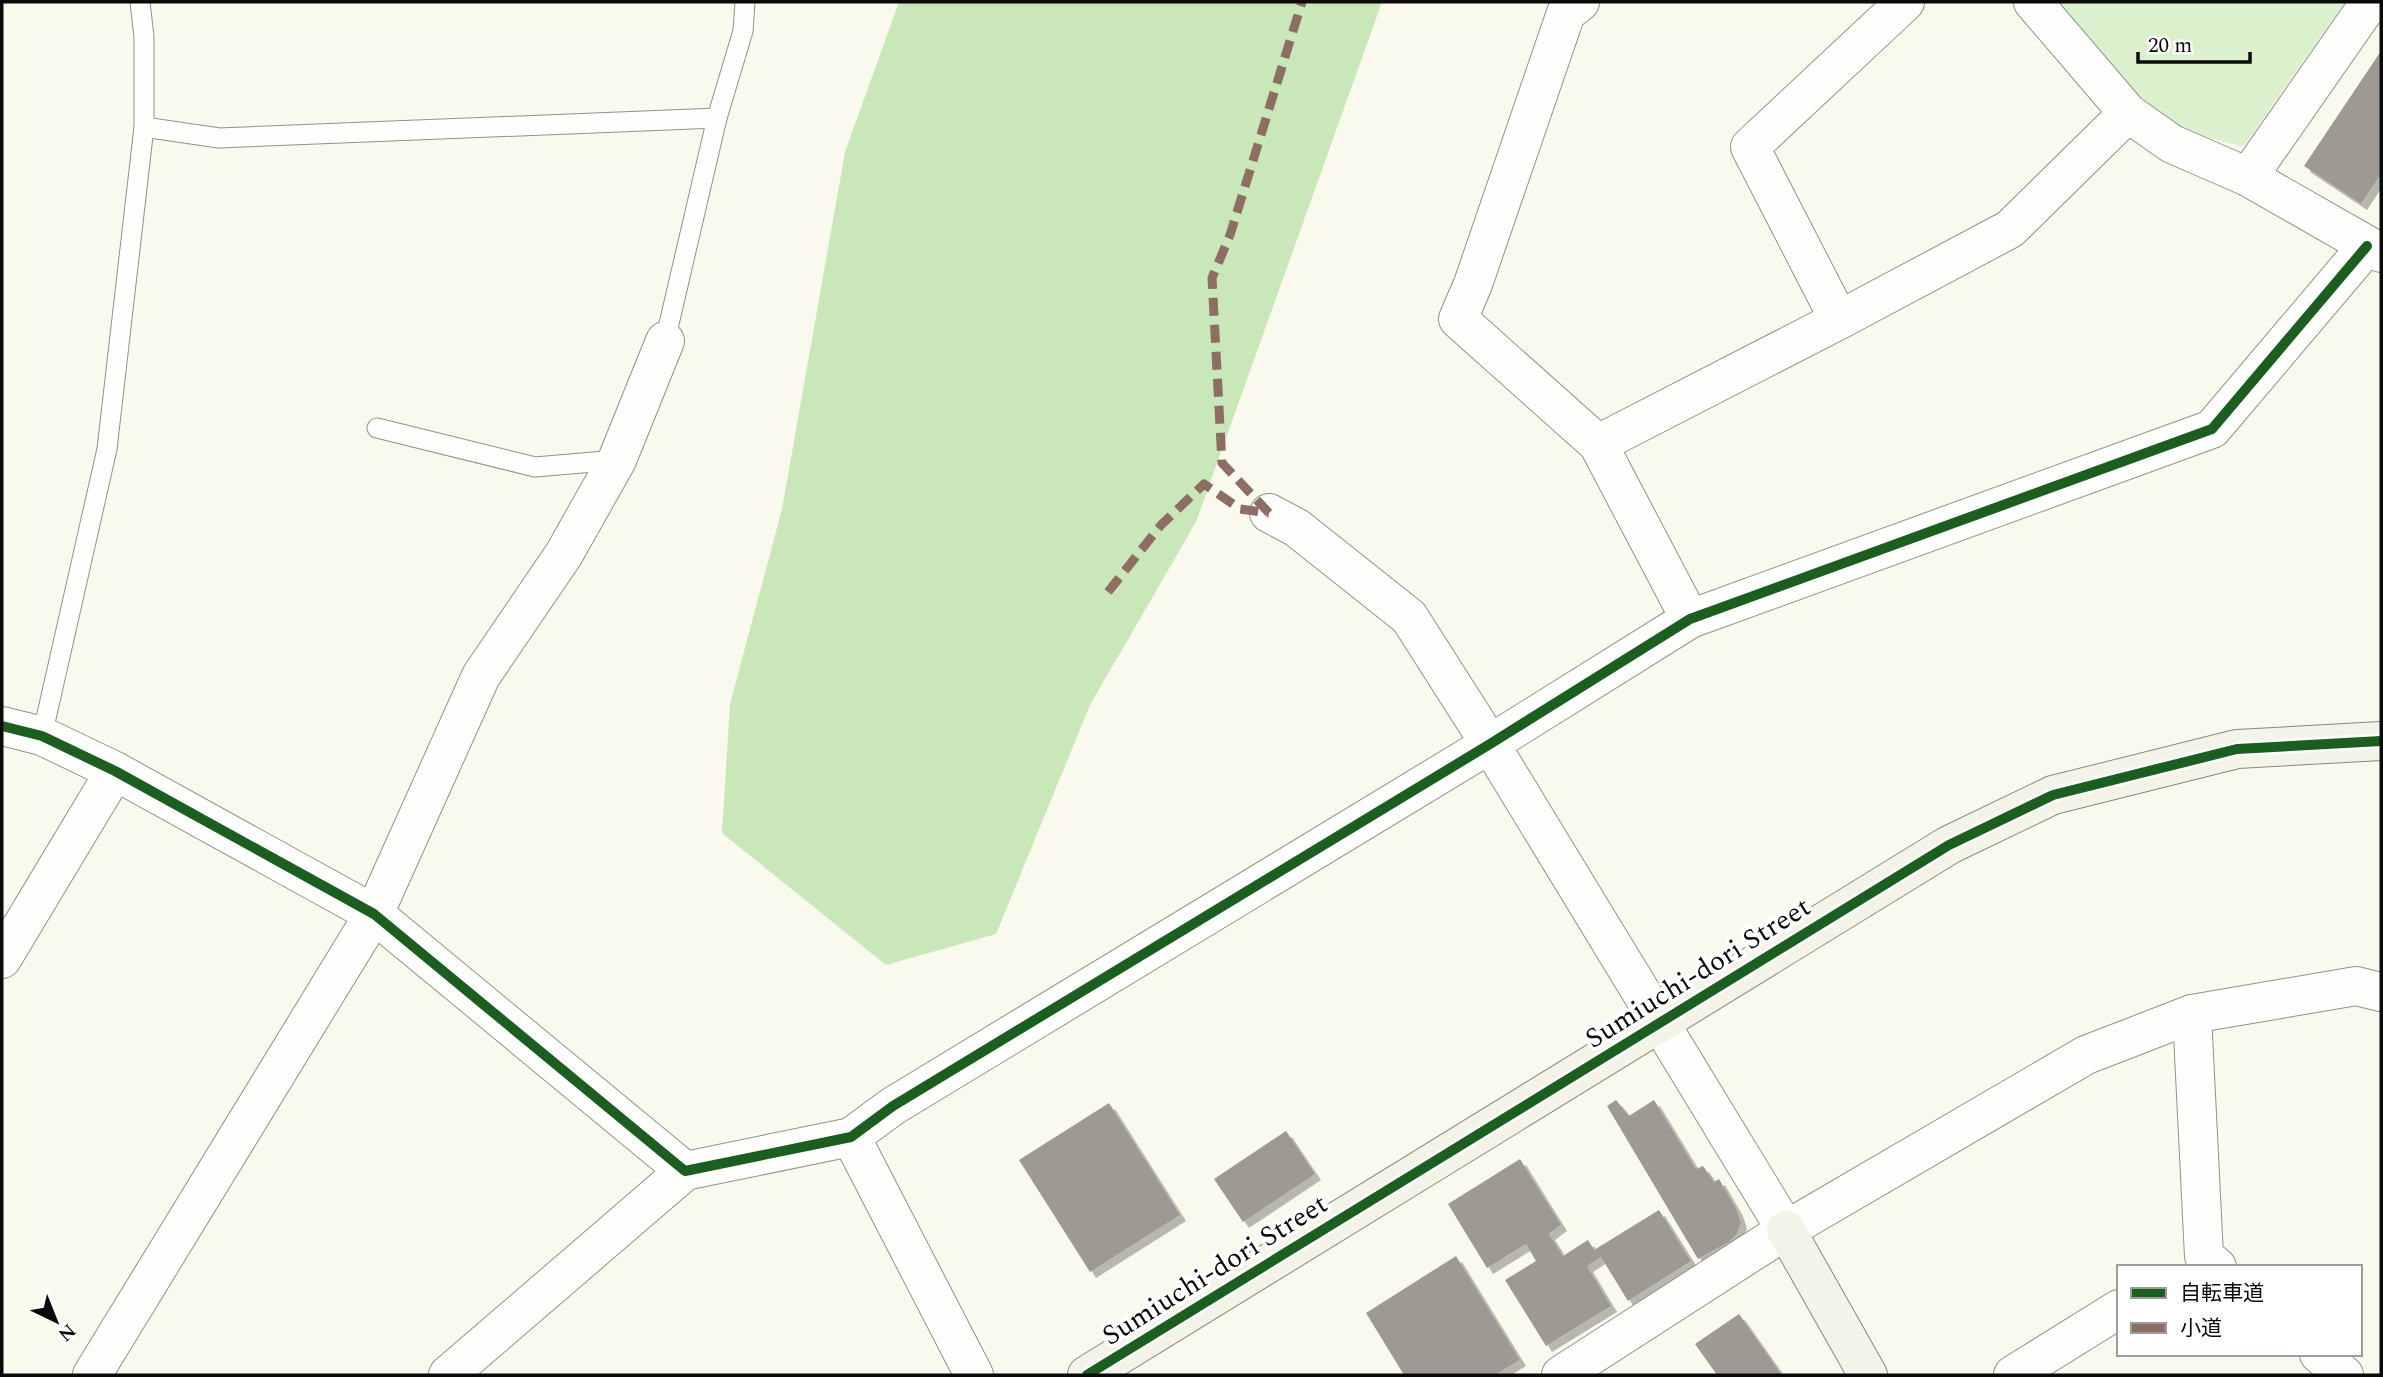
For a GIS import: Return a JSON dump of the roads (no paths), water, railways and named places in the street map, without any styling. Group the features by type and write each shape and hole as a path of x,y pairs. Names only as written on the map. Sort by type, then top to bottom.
{"street":[{"path":"1580,2 1566,13 1458,318 1598,444 1690,619"},
{"path":"1839,320 1750,147 1905,2"},
{"path":"448,1375 685,1171 851,1137 905,1099 1490,744 1690,619 2212,429 2374,250 2248,177 2172,144 2128,113 2033,2"},
{"path":"2248,177 2370,2"},
{"path":"1598,444 2010,229 2128,113"},
{"path":"92,1375 374,914 481,676 564,554 617,460 665,341"},
{"path":"1269,513 1297,528 1409,617 1490,744 1786,1230 1868,1375"},
{"path":"2,726 42,736 115,771 374,914 685,1171"},
{"name":"Sumiuchi-dori Street","path":"1087,1375 1949,845 2053,795 2237,749 2381,741"},
{"path":"2,959 115,771"},
{"path":"1561,1375 1786,1230 2086,1055 2192,1014 2356,986 2381,992"},
{"path":"2192,1014 2203,1263"},
{"path":"851,1137 974,1375"},
{"path":"2014,1375 2117,1310"},
{"path":"2321,1356 2344,1375"}],"lane":[{"path":"42,736 107,449 144,127 144,37 140,2"},
{"path":"665,341 717,118 743,31 745,2"},
{"path":"144,127 219,138 717,118"},
{"path":"377,428 535,467 617,460"}]}
